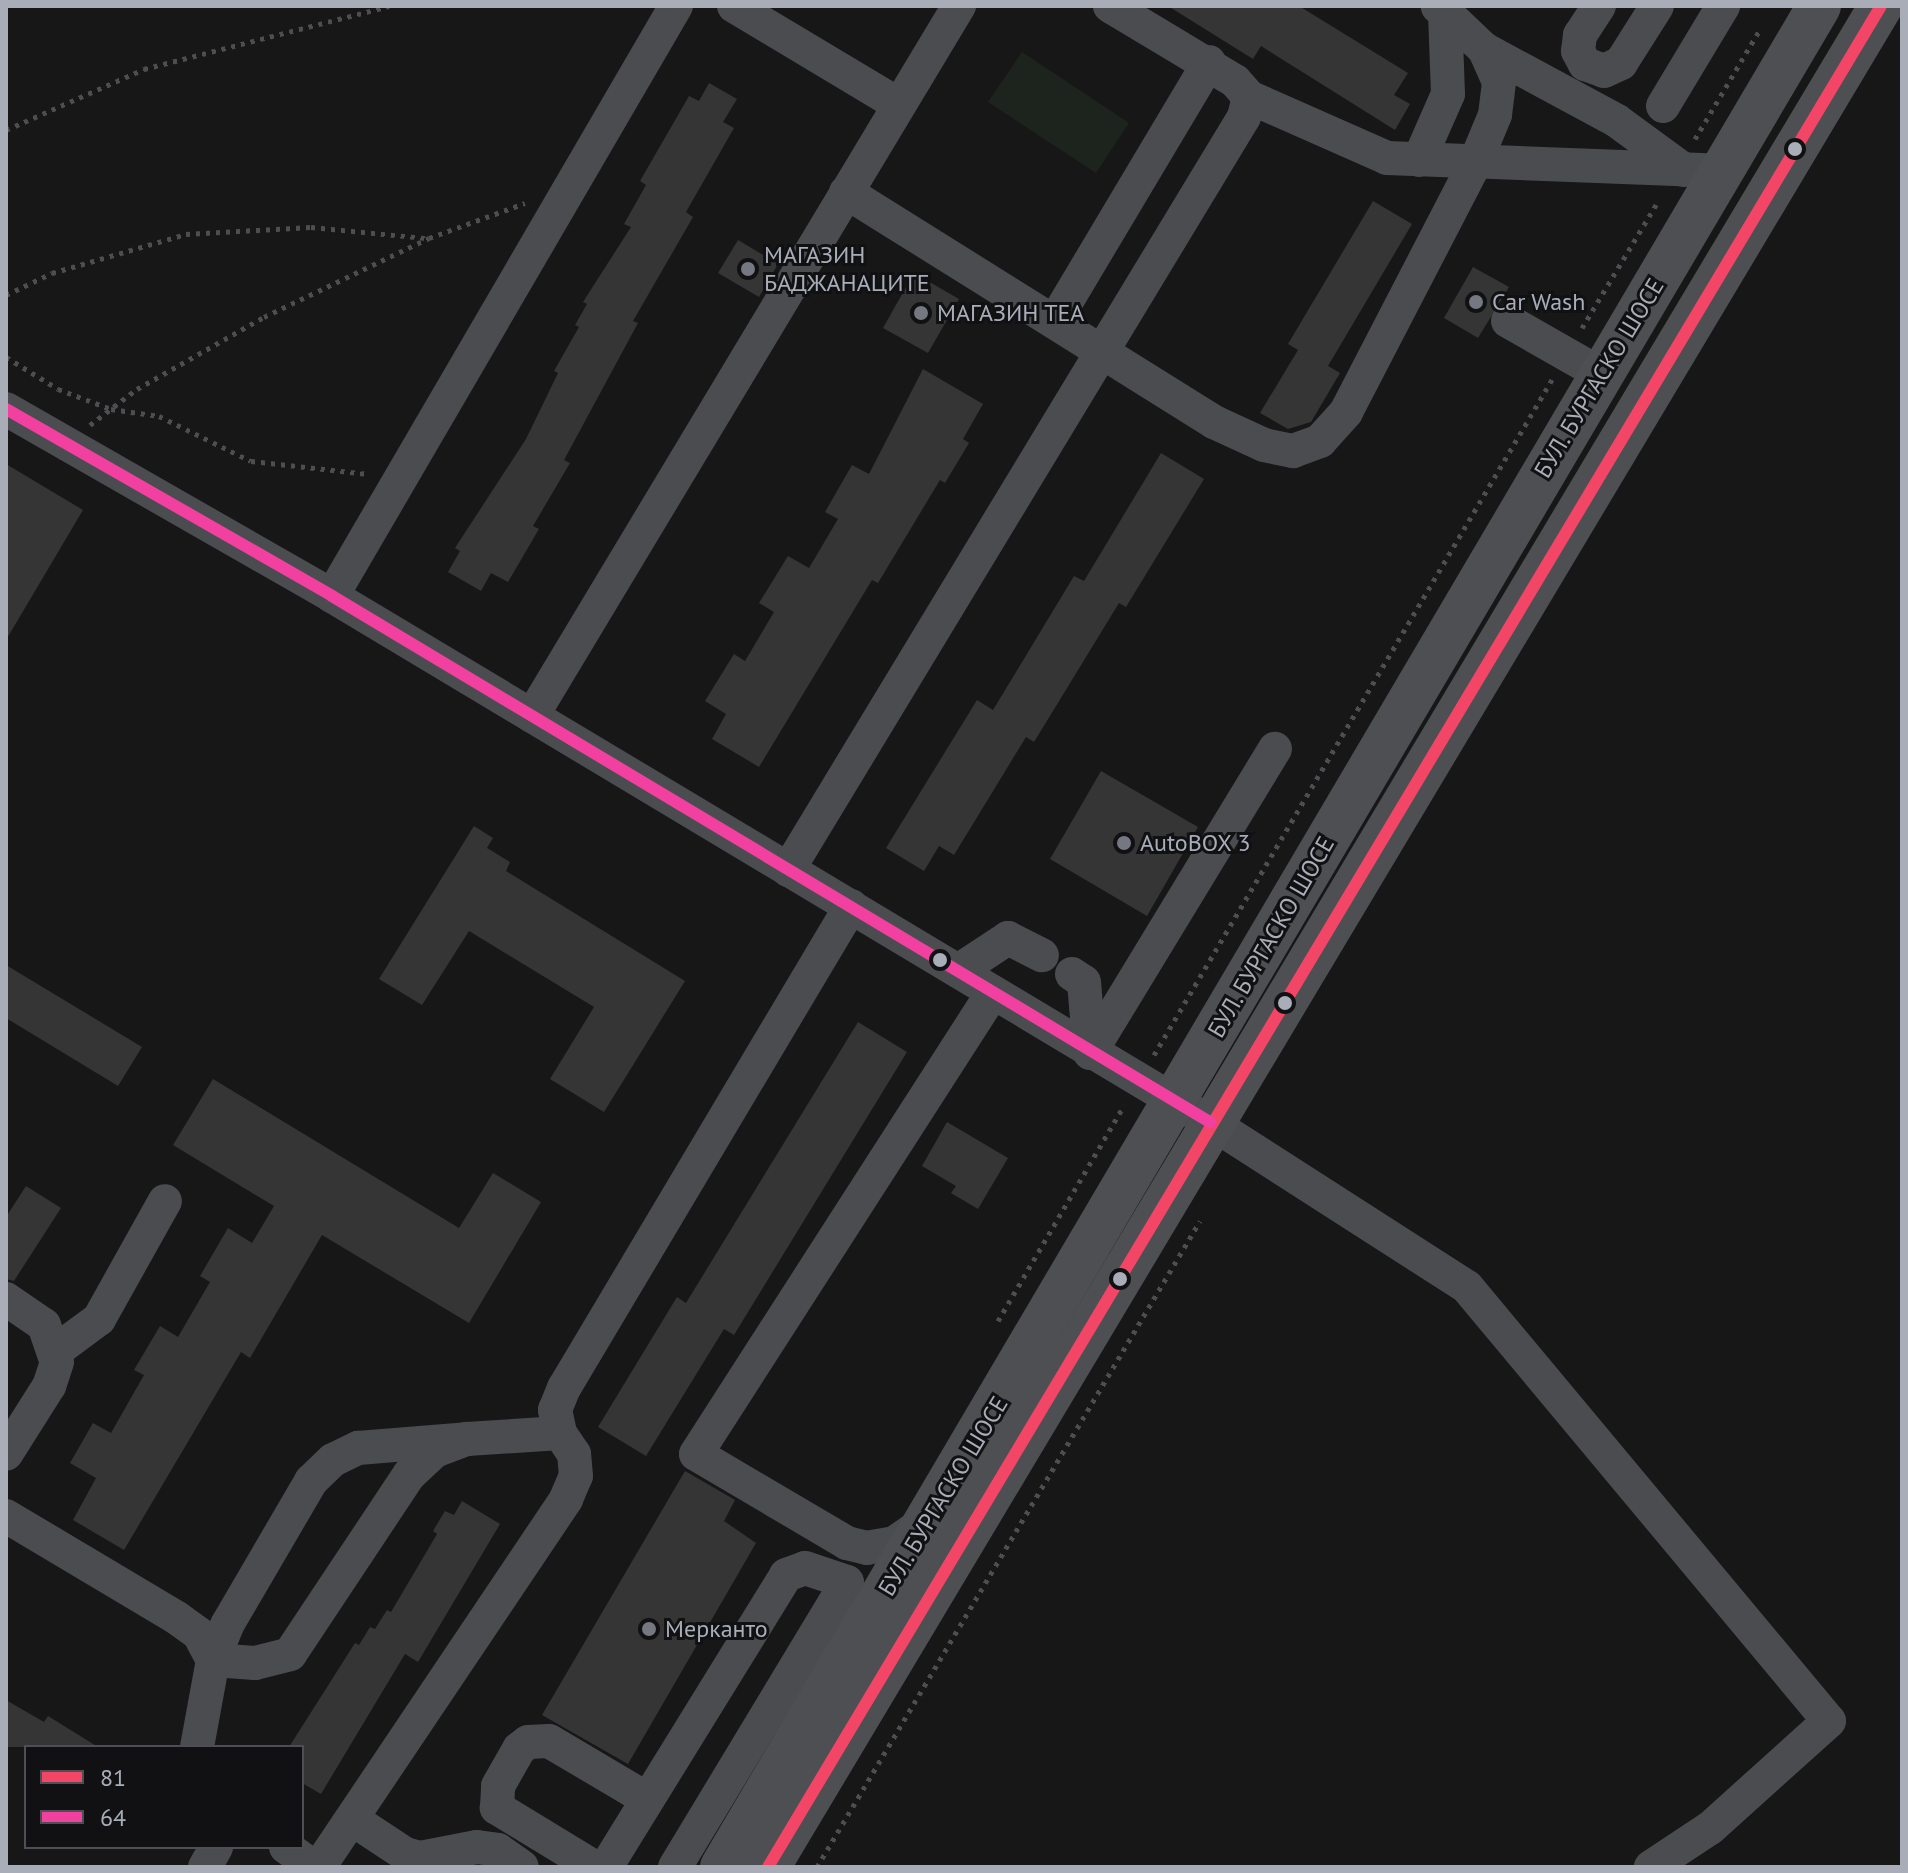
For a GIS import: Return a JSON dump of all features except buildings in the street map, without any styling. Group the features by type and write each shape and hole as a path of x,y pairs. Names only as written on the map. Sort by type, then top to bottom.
{"main road":[{"name":"БУЛ. БУРГАСКО ШОСЕ","path":"768,1867 1174,1101 1690,169 1819,6"},
{"name":"БУЛ. БУРГАСКО ШОСЕ","path":"722,1867 1174,1101 1881,6"}],"street":[{"path":"332,596 567,187 676,6"},
{"path":"734,6 896,103"},
{"path":"532,716 846,192 896,103 959,6"},
{"path":"1110,6 1209,62 1249,97 1387,158 1690,169"},
{"path":"1599,6 1580,35 1578,51 1585,64 1604,71 1621,63 1657,6"},
{"path":"1663,106 1723,6"},
{"path":"1441,9 1484,49 1617,121 1690,169"},
{"path":"1419,160 1448,94 1441,9"},
{"path":"846,192 1056,319 1214,422 1264,445 1293,451 1320,441 1346,412 1475,163 1495,115 1499,82 1484,49"},
{"path":"1056,319 1209,62"},
{"path":"788,870 1244,117 1249,97"},
{"path":"1508,321 1584,364"},
{"path":"6,409 332,596 851,906 1174,1101 1467,1287 1829,1721 1710,1828 1651,1867"},
{"path":"1090,1053 1275,749"},
{"path":"289,1849 317,1867 566,1499 576,1476 574,1454 560,1433 555,1410 564,1388 851,906"},
{"path":"958,971 1008,938 1042,955"},
{"path":"1072,974 1084,982 1090,1053"},
{"path":"933,1514 916,1532 895,1543 857,1546 696,1454 993,992"},
{"path":"57,1350 99,1319 165,1201"},
{"path":"6,1299 44,1325 57,1350 55,1375 6,1454"},
{"path":"197,1745 213,1660 227,1625 311,1481 333,1460 385,1442 560,1433"},
{"path":"213,1660 255,1663 290,1654 409,1475 435,1451 467,1439"},
{"path":"6,1516 177,1618 199,1634 213,1660"},
{"path":"606,1867 786,1575 805,1568 847,1582 675,1867"},
{"path":"594,1867 497,1808 498,1786 519,1749 528,1742 549,1741 647,1799"},
{"path":"352,1819 408,1860 477,1847 498,1850 522,1867"},
{"path":"205,1867 215,1849"}],"path":[{"path":"6,130 144,69 389,6"},
{"path":"993,1331 1174,1101 1584,364 1690,169 1766,20"},
{"path":"66,443 111,409 264,317 429,238 567,187"},
{"path":"6,295 52,273 186,234 311,227 429,238"},
{"path":"6,357 58,389 111,409 159,416 251,461 401,476"}],"shaded area":[{"path":"1022,52 1129,123 1096,173 988,102"}],"transit line":[{"name":"81","path":"768,1867 1881,6"},
{"name":"64","path":"6,409 332,596 1210,1122"}],"place":[{"name":"МАГАЗИН БАДЖАНАЦИТЕ","path":"748,269"},
{"name":"Car Wash","path":"1476,302"},
{"name":"МАГАЗИН ТЕА","path":"921,313"},
{"name":"AutoBOX 3","path":"1124,843"},
{"name":"Мерканто","path":"649,1629"}]}
